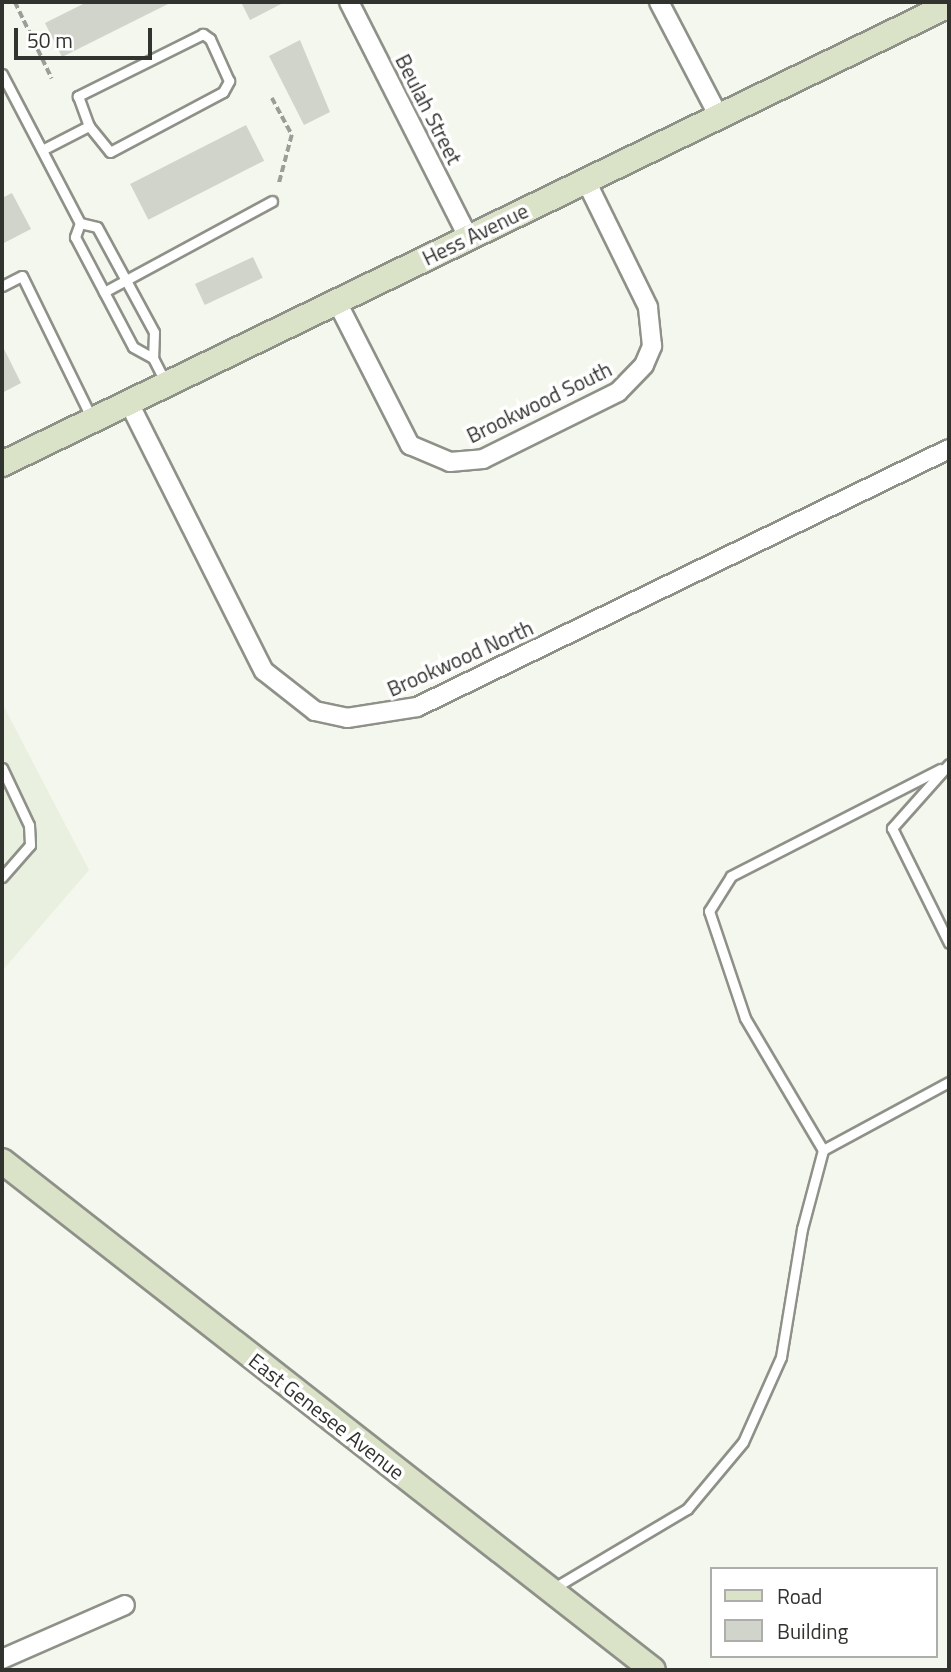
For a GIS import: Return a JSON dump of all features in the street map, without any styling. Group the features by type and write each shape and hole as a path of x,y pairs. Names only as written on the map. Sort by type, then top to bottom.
{"street":[{"name":"Beulah Street","path":"349,2 468,237"},
{"path":"659,2 719,117"},
{"name":"Hess Avenue","path":"2,464 719,117 946,4"},
{"name":"Brookwood South","path":"337,302 410,445 450,462 482,459 618,392 644,365 652,346 648,307 586,181"},
{"name":"Brookwood North","path":"128,401 264,671 315,711 347,718 417,707 949,449"},
{"name":"East Genesee Avenue","path":"2,1161 550,1590 642,1668"},
{"path":"2,1659 125,1605"}],"lane":[{"path":"203,34 210,39 229,81 223,92 110,152 89,126 78,96 203,34"},
{"path":"2,74 80,223 75,237 133,347 153,358"},
{"path":"42,150 89,126"},
{"path":"104,292 272,201"},
{"path":"80,223 97,227 154,332 153,358 166,383"},
{"path":"2,286 22,276 92,419"},
{"path":"945,766 892,828 949,943"},
{"path":"550,1590 687,1508 744,1441 781,1357 802,1229 823,1150 746,1018 709,911 732,876 945,766"},
{"path":"2,768 30,835 30,845 2,877"},
{"path":"823,1150 949,1082"}],"path":[{"path":"15,2 52,79"},
{"path":"272,98 292,135 279,184"}],"shaded area":[{"path":"2,703 89,870 2,971"}],"building":[{"path":"87,2 172,2 62,57 45,23"},
{"path":"241,2 285,2 250,20"},
{"path":"300,40 330,112 304,125 269,56"},
{"path":"246,125 264,161 148,220 130,184"},
{"path":"12,193 31,229 2,244 2,198"},
{"path":"253,257 263,278 205,305 195,284"},
{"path":"2,345 21,383 2,393"}]}
